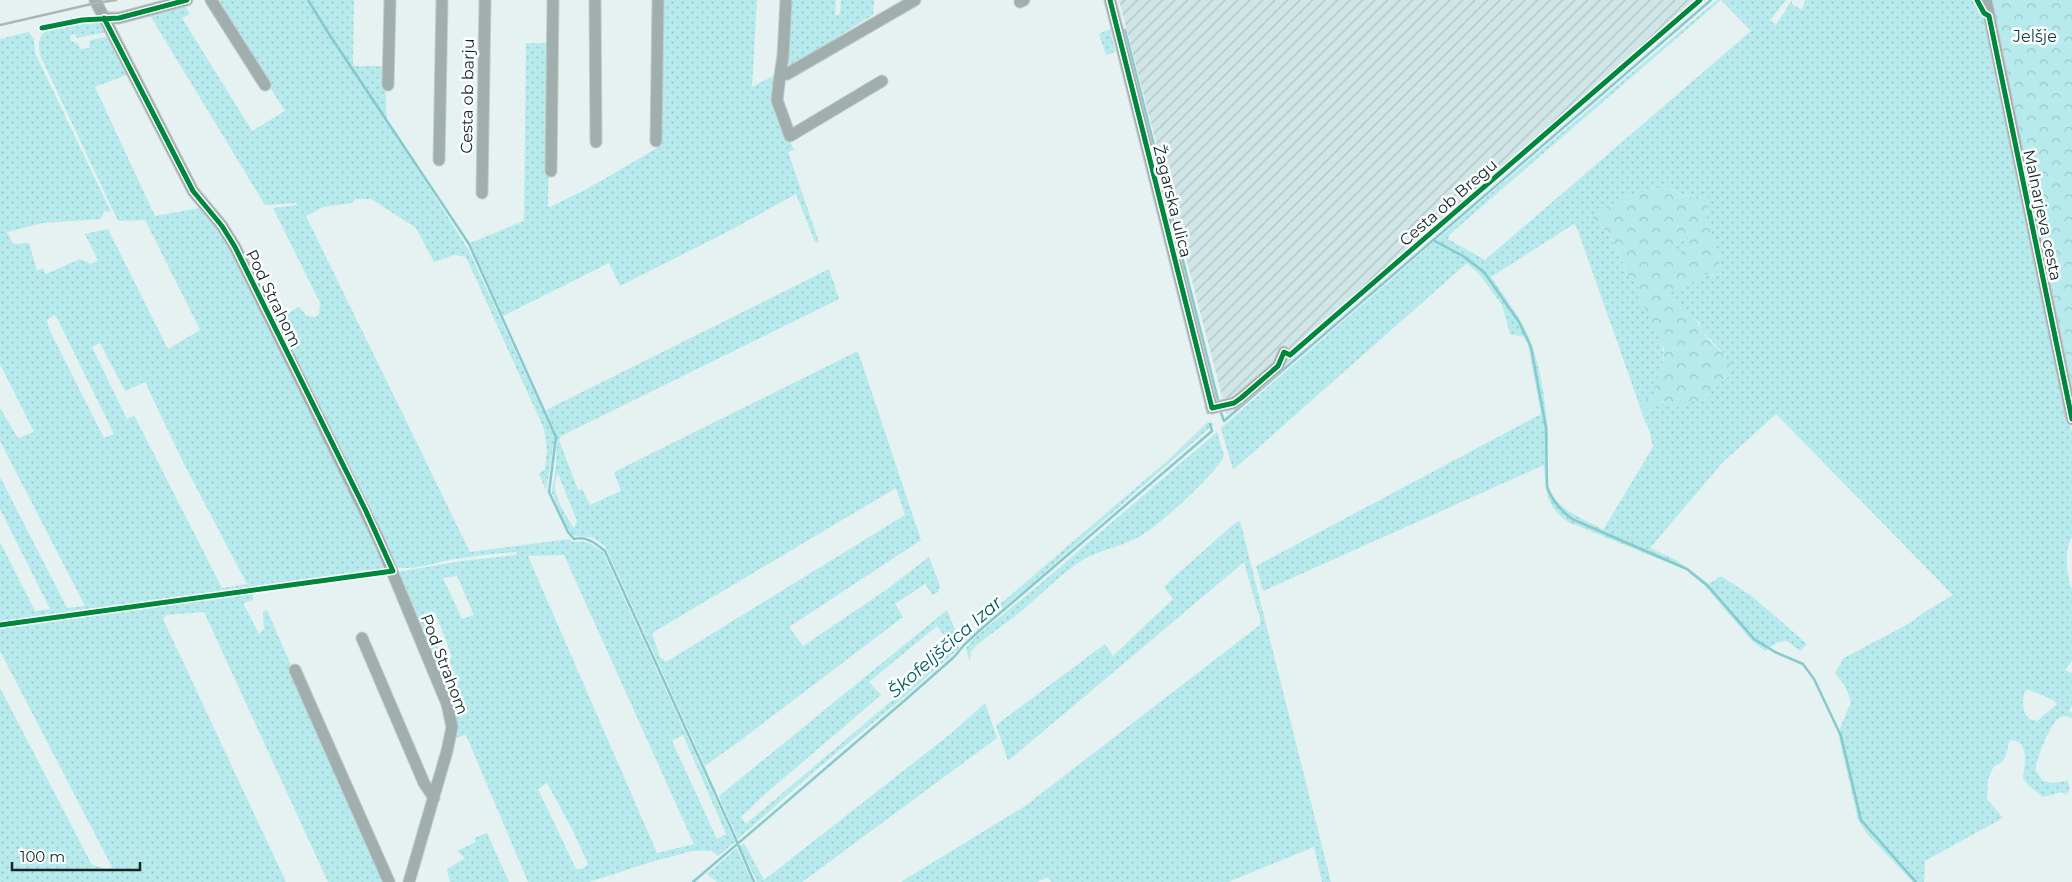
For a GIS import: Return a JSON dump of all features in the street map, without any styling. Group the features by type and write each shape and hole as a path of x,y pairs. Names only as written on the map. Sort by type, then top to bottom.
{"street":[{"name":"Pod Strahom","path":"94,0 193,191 222,226 234,247 361,501 393,571 447,704 452,727 434,798 409,882"},
{"path":"104,18 119,18 187,0"},
{"path":"211,0 264,85"},
{"path":"388,85 390,0"},
{"name":"Cesta ob barju","path":"439,160 442,0"},
{"name":"Cesta ob barju","path":"482,193 485,0"},
{"path":"551,170 553,0"},
{"path":"595,0 596,142"},
{"path":"656,141 658,0"},
{"path":"786,0 783,56 777,100 790,136 882,81"},
{"path":"780,75 787,74 899,4 915,0"},
{"name":"Žagarska ulica","path":"1110,0 1212,408 1234,403 1241,398 1278,366 1284,352"},
{"name":"Malnarjeva cesta","path":"1986,0 2072,419"},
{"path":"362,638 424,784 434,798"},
{"path":"295,670 389,882"}],"shaded area":[{"path":"1119,0 1706,0 1227,415"}],"green space":[{"path":"214,0 354,0 353,64 355,66 384,66 387,121 468,249 555,437 546,490 539,474 545,469 547,450 544,429 466,257 454,255 434,262 416,228 371,199 355,199 352,203 323,207 306,216 470,552 569,539 572,542 582,541 589,543 603,552 735,842 718,856 712,851 692,851 589,882 528,882 466,735 455,738 398,572 461,561 516,555 517,552 455,559 407,568 394,566 274,321 299,307 307,316 315,317 319,314 320,302 273,208 298,205 296,203 265,205 148,12 184,4 190,14 182,18 252,131 285,111","holes":["564,555 694,844 657,853 528,556","457,576 474,615 462,619 443,578","435,612 452,657 443,661 425,615","683,735 726,834 717,839 672,741","547,783 572,829 588,864 582,869 576,869 538,789"]},
{"path":"660,0 757,0 752,87 777,74 783,127 794,150 788,152 819,242 815,242 796,194 731,230 620,286 609,263 503,316 470,243 524,221 526,43 551,43 548,206 550,207 587,189 659,147"},
{"path":"790,0 836,0 835,15 840,14 841,0 874,0 873,15 787,71 785,66"},
{"path":"1717,0 1721,0 1786,0 1770,20 1776,25 1792,0 1792,4 1802,10 1805,0 1972,0 1987,22 2072,433 2072,537 2069,543 2067,563 2068,577 2072,589 2072,661 2065,670 2072,673 2072,706 2069,711 2072,713 2072,718 2063,716 2056,720 2045,739 2036,766 2036,771 2043,781 2052,783 2068,781 2070,790 2066,795 2062,792 2043,797 2029,786 2023,778 2024,749 2017,741 2010,740 2006,756 2002,762 1994,766 1988,779 1987,799 2003,818 1925,861 1924,882 1913,882 1868,835 1858,820 1838,733 1851,702 1845,686 1835,673 1844,658 1910,623 1953,595 1776,414 1723,462 1650,548 1676,560 1709,584 1721,576 1753,597 1807,644 1800,651 1787,641 1778,642 1765,651 1751,640 1705,586 1686,570 1568,522 1555,510 1548,497 1544,465 1263,591 1256,566 1541,414 1528,345 1524,337 1510,334 1502,305 1480,275 1467,263 1233,470 1221,428 1464,216","holes":["1721,0 1751,31 1485,260 1448,239 1450,234","1665,186 1686,195 1708,197 1707,219 1718,254 1722,275 1702,274 1681,292 1671,292 1668,295 1670,300 1699,322 1700,329 1726,358 1731,370 1728,377 1713,385 1694,400 1678,405 1652,404 1648,415 1643,417 1649,429 1653,447 1603,530 1568,511 1551,493 1547,480 1548,432 1546,411 1535,355 1529,337 1519,319 1491,277 1574,224 1638,401 1656,395 1657,382 1664,355 1661,340 1643,304 1638,299 1639,291 1637,284 1625,273 1622,259 1613,242 1592,217 1625,197","2029,690 2053,700 2057,704 2037,721 2029,719 2023,706 2025,691"]},
{"name":"Jelšje","path":"1990,0 2072,0 2072,394"},
{"path":"98,21 101,23 106,32 77,38 75,34 70,35 71,41 78,44 80,49 89,48 90,40 108,37 129,74 95,87 155,216 200,208 223,232 387,567 376,571 360,571 0,623 0,542 35,611 50,609 0,509 0,477 67,608 85,606 0,441 0,408 18,438 34,432 0,364 0,39 29,32 34,39 35,53 111,212 104,211 101,219 43,223 7,232 13,244 29,243 37,271 42,268 46,274 80,259 91,264 98,260 85,234 108,229 168,349 200,330 145,220 119,221 117,219 41,57 39,48 41,36 51,28","holes":["56,316 114,434 104,438 49,329 47,320","100,343 125,391 145,382 182,460 247,584 222,588 134,415 127,419 92,347"]},
{"path":"1110,29 1115,52 1106,55 1099,34"},
{"path":"1665,186 1686,196 1708,197 1707,219 1718,254 1722,275 1702,274 1681,292 1671,292 1669,295 1670,300 1684,307 1693,315 1700,329 1727,359 1732,368 1728,376 1714,385 1707,400 1698,403 1694,400 1676,408 1663,402 1652,404 1648,415 1643,417 1638,401 1655,395 1653,391 1664,360 1664,349 1643,304 1638,299 1639,291 1637,284 1625,273 1622,260 1608,234 1592,217 1625,197","holes":["1688,237 1680,258 1675,256 1672,247"]},
{"path":"1688,237 1684,253 1680,258 1675,256 1672,247"},
{"path":"829,269 839,299 561,436 559,440 578,490 582,489 590,505 621,491 614,472 858,351 921,540 789,627 803,646 886,590 929,557 940,586 938,592 933,595 925,584 895,604 903,617 705,766 605,546 592,537 573,536 565,524 552,493 557,438 546,410","holes":["558,474 577,521 574,528 562,509 556,494 555,480","896,488 905,515 666,662 660,657 652,633"]},
{"path":"1208,422 1214,424 977,631 977,624 1167,461"},
{"path":"1217,432 1224,456 1209,476 1183,502 1142,535 1093,555 1073,567 1019,613 977,645 971,651 970,662 966,648 975,637 1038,586"},
{"path":"1240,521 1331,882 1322,882 1314,847 1228,882 1051,882 1048,877 1037,882 901,882 1025,806 1260,625 1244,562 1008,761 996,725 1105,644 1113,656 1173,599 1164,587 1235,523"},
{"path":"253,593 253,600 243,603 259,634 264,629 263,612 267,610 385,882 328,882 204,612 166,615 163,619 286,882 0,882 0,688 92,865 107,869 112,867 0,651 0,628"},
{"path":"947,610 960,642 958,649 738,839 719,796","holes":["937,626 954,648 746,824 741,817 764,795 881,695 869,682"]},
{"path":"985,703 997,738 802,882 757,882 740,846 744,843 764,880 953,732"},
{"path":"487,833 509,882 450,882 447,869 465,858 457,851 476,842 474,838"},
{"path":"737,848 752,882 717,882 707,874"}],"waterway":[{"path":"308,0 469,244 556,437 549,492 568,532 574,539 587,539 605,551 754,882"},
{"path":"1220,410 1224,421 1711,0"},
{"path":"1125,30 1218,400"},
{"path":"1433,240 1463,256 1484,272 1519,322 1531,347 1546,428 1547,487 1557,504 1572,519 1687,569 1708,586 1754,639 1775,652 1803,664 1814,679 1841,736 1861,820 1916,882"},
{"path":"1206,407 1208,413"},
{"name":"Škofeljščica Izar","path":"693,882 904,701 954,657 979,631 1212,431 1210,424"}],"railway":[{"path":"0,25 116,0"}],"cycle path":[{"path":"42,28 82,20 119,18 187,0"},
{"name":"Cesta ob Bregu","path":"1110,0 1212,408 1234,403 1241,398 1278,366 1284,352 1290,355 1700,0"},
{"path":"1977,0 1984,13 1989,16 2072,419"},
{"path":"0,625 393,571 365,509 235,247 222,226 193,191 104,18"}]}
